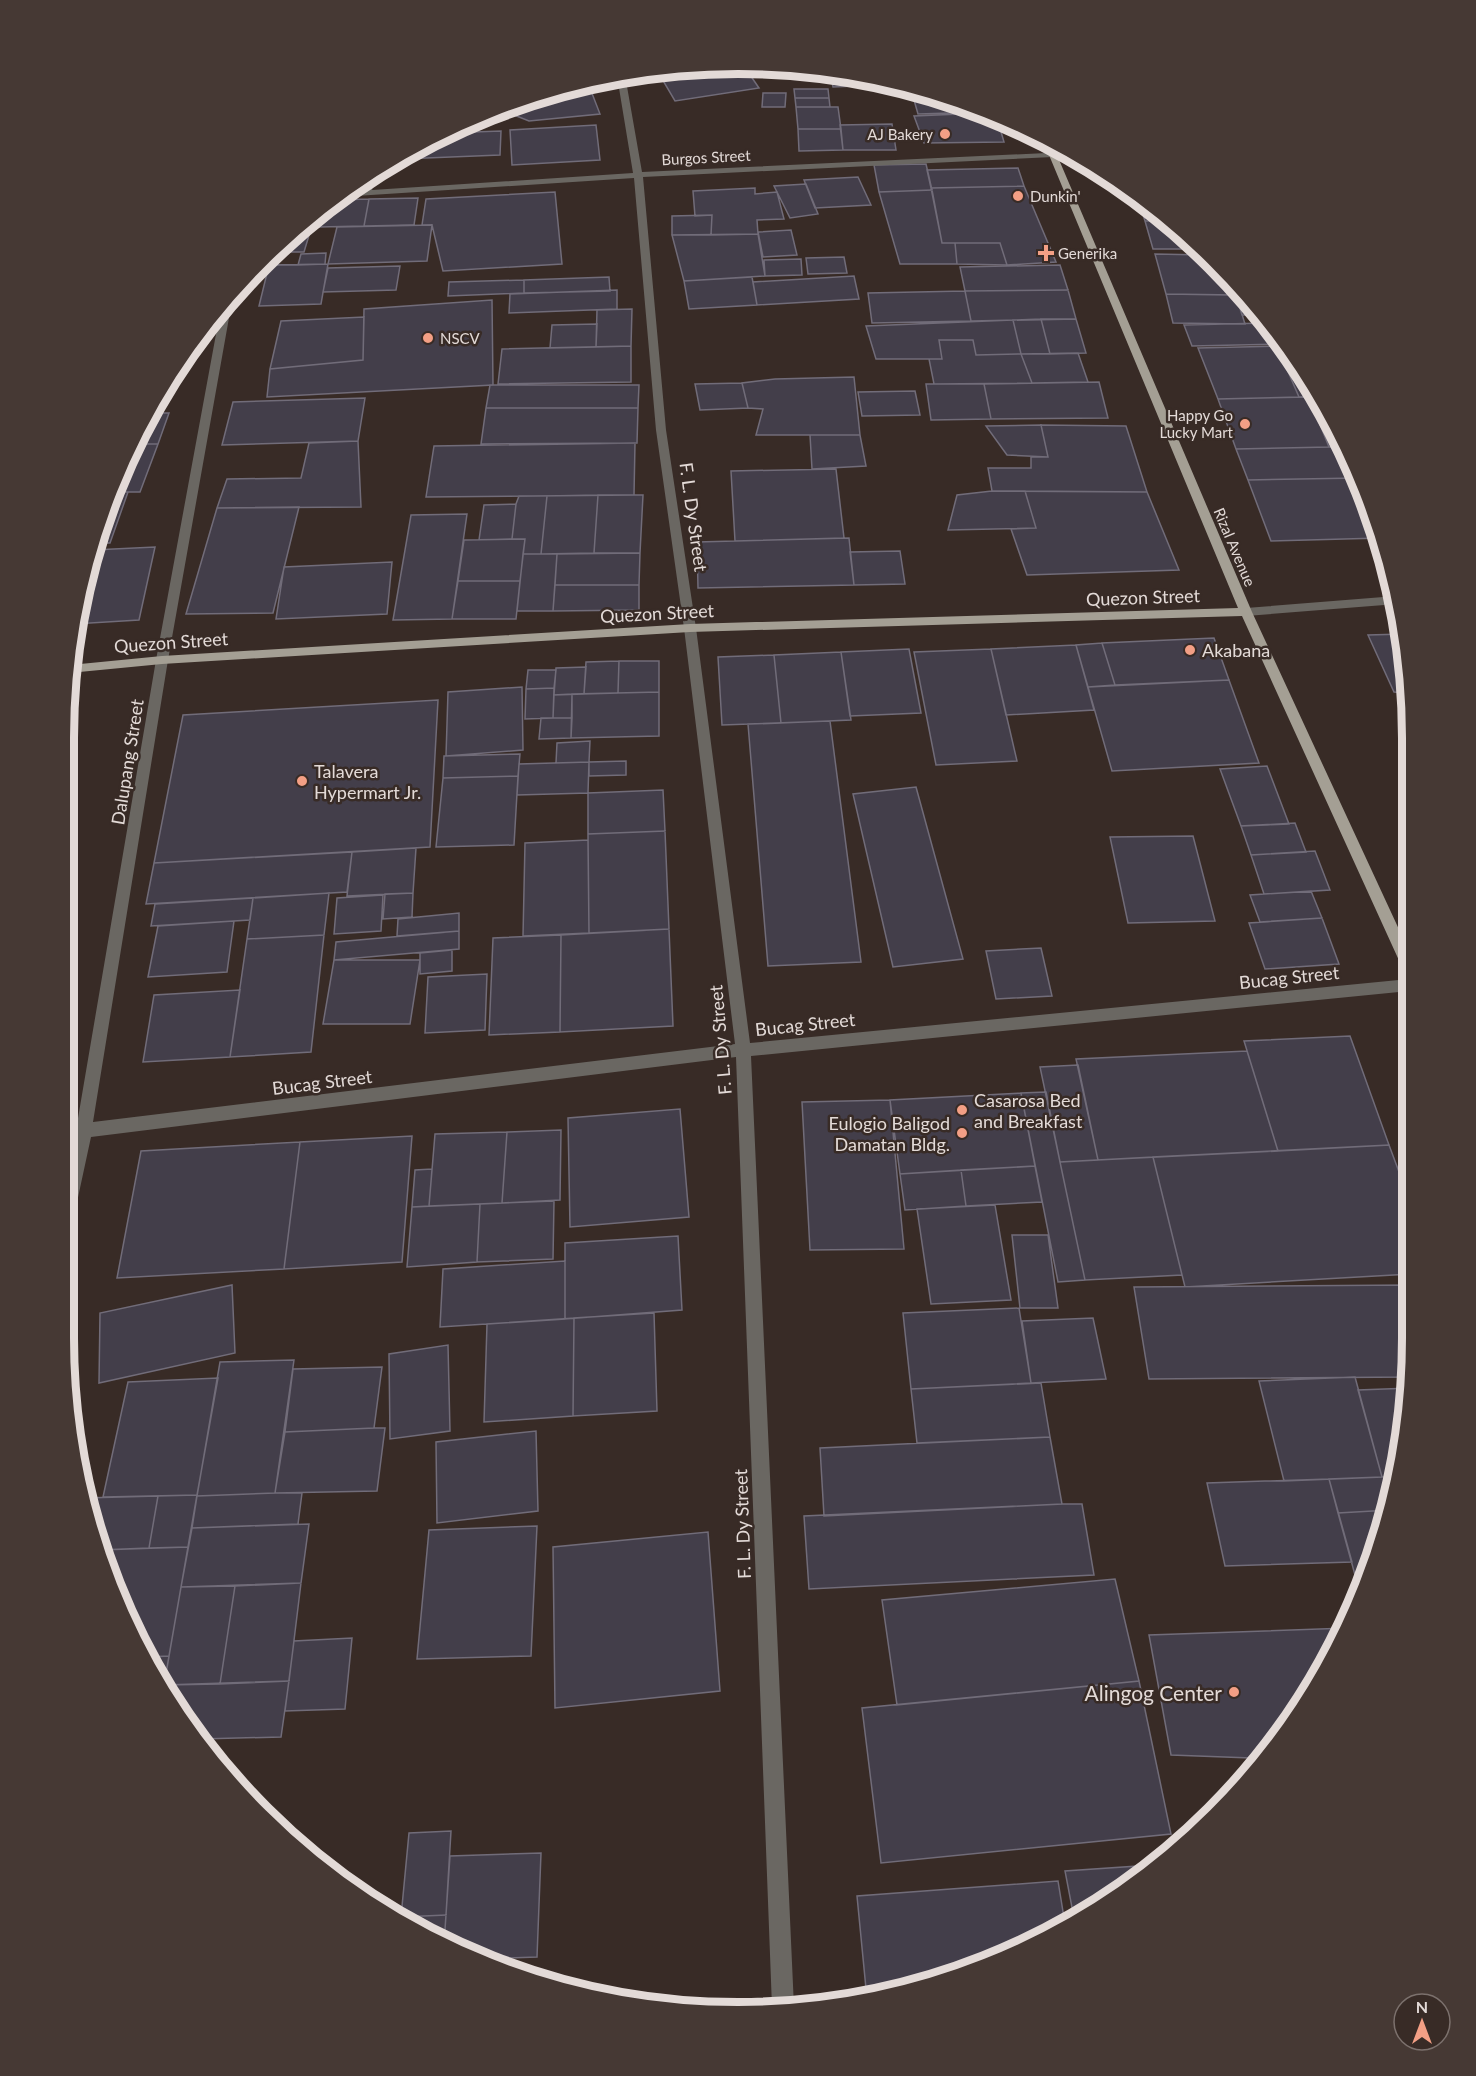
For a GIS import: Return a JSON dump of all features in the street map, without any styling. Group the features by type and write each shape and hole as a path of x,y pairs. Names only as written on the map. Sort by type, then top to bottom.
{"main road":[{"name":"Rizal Avenue","path":"1053,155 1246,612 1402,952"},
{"name":"Quezon Street","path":"77,668 162,660 690,628 1246,612"}],"street":[{"name":"F. L. Dy Street","path":"622,84 638,175 661,430 690,628 743,1050 783,2001"},
{"name":"Burgos Street","path":"356,194 638,175 1053,155"},
{"path":"366,194 369,185"},
{"name":"Dalupang Street","path":"74,1179 84,1132 162,660 224,317"},
{"path":"1246,612 1388,601"},
{"name":"Bucag Street","path":"74,1132 743,1050 1402,986"}],"building":[{"path":"750,74 759,88 675,101 662,78"},
{"path":"832,80 865,86 833,87"},
{"path":"794,89 828,89 829,98 795,98"},
{"path":"591,90 600,114 529,121 511,114"},
{"path":"763,93 786,93 785,107 762,107"},
{"path":"913,97 962,113 918,114"},
{"path":"795,98 829,98 830,107 796,107"},
{"path":"796,107 838,107 841,129 798,129"},
{"path":"965,114 1000,127 1004,142 924,143 914,116"},
{"path":"892,124 896,150 843,150 840,125"},
{"path":"596,125 600,160 512,165 510,130"},
{"path":"798,129 841,129 843,150 799,151"},
{"path":"501,131 500,155 414,159 444,142 466,132"},
{"path":"926,164 932,190 879,192 874,165"},
{"path":"1018,168 1024,186 931,188 927,170"},
{"path":"858,177 871,205 815,208 804,180"},
{"path":"806,184 818,214 790,218 774,186"},
{"path":"1024,186 1056,262 1007,265 1000,243 942,243 931,188"},
{"path":"755,188 755,194 777,192 784,219 757,220 758,234 711,235 712,215 695,216 693,191"},
{"path":"932,190 942,243 955,243 957,264 900,264 879,192"},
{"path":"555,192 562,264 443,271 432,225 422,225 426,199"},
{"path":"418,198 414,225 364,226 369,199"},
{"path":"369,199 364,226 319,227 320,221 349,200"},
{"path":"1142,210 1155,221 1145,221"},
{"path":"712,215 711,235 672,235 672,216"},
{"path":"1145,221 1155,221 1188,249 1153,249"},
{"path":"432,225 427,261 328,264 337,227"},
{"path":"791,230 797,255 763,257 758,232"},
{"path":"310,232 304,252 285,252"},
{"path":"758,234 765,276 684,281 672,235"},
{"path":"955,243 1000,243 1007,265 957,264"},
{"path":"326,253 325,264 298,265 301,254"},
{"path":"1155,254 1194,255 1225,287 1228,295 1166,294"},
{"path":"844,257 847,273 808,274 806,258"},
{"path":"801,259 802,275 765,276 764,260"},
{"path":"328,264 321,304 259,306 268,268 271,265"},
{"path":"1060,265 1068,290 965,291 960,267"},
{"path":"400,266 396,290 323,292 328,268"},
{"path":"854,276 859,299 757,305 753,282"},
{"path":"609,277 610,291 524,293 524,280"},
{"path":"752,277 757,305 689,309 684,281"},
{"path":"524,280 524,293 448,296 449,282"},
{"path":"617,290 617,309 509,313 510,294"},
{"path":"1068,290 1076,319 971,321 965,291"},
{"path":"965,291 971,321 872,323 868,293"},
{"path":"1166,294 1233,295 1237,299 1245,324 1173,323"},
{"path":"1237,299 1250,315 1242,315"},
{"name":"NSCV","path":"492,300 493,385 267,397 270,369 363,360 364,309"},
{"path":"632,309 631,346 596,347 597,310"},
{"path":"364,317 363,360 270,369 281,321"},
{"path":"1041,319 1050,354 1021,354 1013,320"},
{"path":"1041,319 1076,319 1086,353 1050,354"},
{"path":"1013,320 1021,354 976,355 973,340 939,340 942,359 876,359 866,326"},
{"path":"1257,323 1273,344 1192,346 1184,325"},
{"path":"597,324 596,347 550,348 552,325"},
{"path":"939,340 973,340 976,355 1021,354 1032,383 934,384 929,359 942,359"},
{"path":"631,346 631,382 498,384 502,349"},
{"path":"1274,346 1281,355 1299,397 1218,399 1198,348"},
{"path":"1078,353 1088,382 1032,383 1021,354"},
{"path":"1283,360 1307,396 1299,397"},
{"path":"854,377 860,435 756,435 763,409 748,408 742,383 775,379"},
{"path":"1099,382 1108,418 991,419 984,384"},
{"path":"742,383 748,408 700,410 695,384"},
{"path":"926,384 984,384 991,419 931,420"},
{"path":"490,385 639,385 638,408 486,408"},
{"path":"915,391 920,415 862,416 858,392"},
{"path":"1308,397 1329,447 1236,449 1218,399"},
{"path":"365,398 358,441 222,445 233,402"},
{"path":"1312,404 1335,447 1329,447"},
{"path":"486,408 638,408 637,443 481,444"},
{"path":"159,413 169,413 158,444 142,444"},
{"path":"1041,425 1048,457 1007,455 986,426"},
{"path":"1041,425 1126,426 1147,492 992,491 988,468 1031,468 1031,457 1048,457"},
{"path":"810,435 860,435 866,466 812,469"},
{"path":"358,441 361,507 217,508 227,479 301,478 309,443"},
{"path":"635,443 634,495 426,497 434,446"},
{"path":"142,444 158,444 140,492 121,492"},
{"path":"1335,447 1349,478 1248,480 1236,449"},
{"path":"836,469 844,538 735,541 731,471"},
{"path":"1349,478 1371,538 1271,541 1248,480"},
{"path":"992,491 1025,491 1036,528 948,530 957,495"},
{"path":"1025,491 1147,492 1179,570 1027,575 1011,529 1036,528"},
{"path":"121,492 128,492 110,543 103,543 109,524"},
{"path":"598,495 594,553 541,554 547,496"},
{"path":"598,495 643,495 640,553 594,553"},
{"path":"519,496 547,496 541,554 523,554 525,539 512,539"},
{"path":"516,504 512,539 479,540 484,505"},
{"path":"299,507 273,613 186,614 217,508"},
{"path":"467,514 452,619 393,620 411,515"},
{"path":"849,538 854,585 698,588 697,542"},
{"path":"525,539 520,581 458,581 464,540"},
{"path":"155,547 139,620 83,623 101,550"},
{"path":"900,551 905,584 854,585 850,552"},
{"path":"640,553 639,585 555,585 557,554"},
{"path":"523,554 557,554 553,611 517,611"},
{"path":"392,562 387,614 276,619 284,567"},
{"path":"458,581 520,581 516,619 452,619"},
{"path":"555,585 639,585 639,610 553,611"},
{"path":"1394,634 1401,693 1394,692 1368,635"},
{"path":"1214,638 1229,680 1115,685 1102,643"},
{"path":"1102,643 1115,685 1088,687 1076,645"},
{"path":"1076,645 1094,710 1006,715 991,649"},
{"path":"909,649 921,713 850,716 841,652"},
{"path":"991,649 1017,761 936,765 914,652"},
{"path":"841,652 851,720 781,723 774,655"},
{"path":"774,655 781,723 722,725 718,657"},
{"path":"619,661 618,693 584,694 586,662"},
{"path":"619,661 659,661 659,692 618,693"},
{"path":"586,667 584,694 554,695 556,668"},
{"path":"528,670 556,670 554,688 526,689"},
{"path":"1229,680 1259,763 1112,771 1088,687"},
{"path":"522,687 523,750 446,756 448,692"},
{"path":"554,688 553,718 525,719 526,689"},
{"path":"659,692 659,736 571,738 572,694"},
{"path":"572,694 572,718 553,718 554,695"},
{"name":"Talavera Hypermart Jr.","path":"438,700 430,847 154,863 183,715"},
{"path":"541,718 572,718 571,738 539,739"},
{"path":"830,721 861,962 768,966 748,724"},
{"path":"590,741 589,762 556,763 557,743"},
{"path":"520,754 518,776 443,778 444,756"},
{"path":"626,761 626,775 589,776 589,762"},
{"path":"589,762 588,793 517,795 519,764"},
{"path":"1267,766 1289,824 1241,826 1220,769"},
{"path":"518,776 514,845 436,847 443,778"},
{"path":"916,787 963,959 893,967 853,794"},
{"path":"663,790 665,831 588,834 588,793"},
{"path":"1295,823 1306,852 1251,855 1241,826"},
{"path":"665,831 669,929 589,933 588,834"},
{"path":"1193,836 1215,921 1128,923 1110,837"},
{"path":"588,840 589,933 523,936 525,843"},
{"path":"416,848 413,893 347,896 352,852"},
{"path":"1315,851 1330,890 1264,894 1251,855"},
{"path":"352,852 347,892 146,904 154,863"},
{"path":"1311,891 1322,918 1260,922 1250,895"},
{"path":"329,893 324,935 247,939 253,898"},
{"path":"413,893 412,917 383,919 385,894"},
{"path":"383,895 381,931 334,934 337,898"},
{"path":"253,898 250,920 151,926 155,904"},
{"path":"459,913 459,931 397,936 398,919"},
{"path":"1322,918 1339,964 1265,969 1249,923"},
{"path":"234,921 227,972 148,977 158,926"},
{"path":"669,929 673,1026 560,1032 561,935"},
{"path":"459,931 459,949 334,960 336,942"},
{"path":"324,935 311,1052 230,1057 247,939"},
{"path":"561,935 560,1032 489,1035 493,938"},
{"path":"1041,948 1052,996 996,999 986,951"},
{"path":"452,950 452,971 420,974 420,953"},
{"path":"334,960 420,960 410,1024 323,1024"},
{"path":"487,974 485,1030 425,1033 428,977"},
{"path":"240,990 230,1057 143,1062 154,995"},
{"path":"1350,1036 1389,1145 1278,1151 1244,1041"},
{"path":"1247,1051 1278,1151 1098,1160 1076,1059"},
{"path":"1078,1065 1098,1160 1060,1162 1040,1067"},
{"path":"1046,1092 1085,1280 1058,1282 1021,1093"},
{"name":"Eulogio Baligod Damatan Bldg.","path":"1021,1093 1035,1166 900,1174 890,1100"},
{"path":"890,1100 904,1249 810,1250 802,1102"},
{"path":"680,1109 689,1217 570,1227 568,1118"},
{"path":"561,1130 560,1200 502,1203 507,1132"},
{"path":"507,1132 502,1203 429,1206 435,1134"},
{"path":"412,1136 402,1262 284,1269 300,1142"},
{"path":"300,1142 284,1269 117,1278 141,1151"},
{"path":"1389,1145 1402,1180 1402,1275 1185,1287 1153,1157"},
{"path":"1153,1157 1182,1275 1085,1280 1060,1162"},
{"path":"1035,1166 1042,1202 966,1206 961,1170"},
{"path":"432,1169 429,1206 412,1207 415,1170"},
{"path":"961,1170 966,1206 905,1210 900,1174"},
{"path":"554,1201 553,1259 477,1262 480,1204"},
{"path":"480,1204 477,1262 407,1267 412,1207"},
{"path":"995,1205 1011,1300 931,1304 917,1209"},
{"path":"1012,1235 1048,1235 1058,1308 1020,1308"},
{"path":"678,1236 682,1310 565,1319 565,1243"},
{"path":"565,1261 565,1319 440,1327 443,1269"},
{"path":"232,1285 235,1353 99,1383 100,1313"},
{"path":"1402,1285 1401,1377 1149,1379 1134,1287"},
{"path":"1019,1308 1031,1383 911,1389 903,1313"},
{"path":"654,1313 657,1411 573,1416 574,1318"},
{"path":"574,1318 573,1416 484,1422 487,1324"},
{"path":"1093,1318 1106,1379 1031,1383 1022,1321"},
{"path":"448,1345 450,1431 390,1439 389,1354"},
{"path":"294,1360 275,1493 197,1496 220,1362"},
{"path":"382,1367 374,1428 285,1432 293,1369"},
{"path":"1355,1377 1382,1477 1284,1481 1259,1381"},
{"path":"218,1378 197,1495 103,1497 128,1382"},
{"path":"1041,1383 1050,1437 917,1443 911,1389"},
{"path":"1400,1388 1388,1477 1382,1477 1358,1390"},
{"path":"385,1428 377,1491 275,1493 285,1432"},
{"path":"536,1431 538,1511 437,1523 436,1442"},
{"path":"1050,1437 1062,1504 824,1516 820,1448"},
{"path":"1388,1477 1380,1511 1338,1513 1329,1479"},
{"path":"1329,1479 1352,1562 1225,1566 1207,1483"},
{"path":"302,1493 298,1524 192,1528 197,1496"},
{"path":"197,1495 188,1547 149,1548 158,1496"},
{"path":"158,1496 149,1548 108,1550 93,1498"},
{"path":"1082,1504 1094,1575 809,1589 804,1516"},
{"path":"1380,1511 1358,1575 1355,1575 1338,1513"},
{"path":"309,1524 301,1583 181,1587 192,1528"},
{"path":"537,1526 531,1656 417,1659 429,1530"},
{"path":"708,1532 720,1691 555,1708 553,1547"},
{"path":"188,1547 169,1656 156,1657 124,1592 108,1550"},
{"path":"1115,1579 1139,1681 897,1705 882,1600"},
{"path":"301,1583 289,1681 220,1684 235,1586"},
{"path":"235,1586 220,1684 172,1685 166,1675 181,1587"},
{"name":"Alingog Center","path":"1336,1628 1291,1707 1251,1760 1171,1755 1149,1635"},
{"path":"352,1638 345,1709 285,1711 294,1641"},
{"path":"169,1656 166,1675 163,1670 156,1657"},
{"path":"289,1681 281,1737 208,1739 172,1685"},
{"path":"1139,1681 1171,1834 881,1863 862,1708"},
{"path":"451,1831 446,1915 412,1916 402,1910 409,1833"},
{"path":"541,1853 537,1957 500,1958 445,1934 450,1856"},
{"path":"1142,1866 1107,1891 1073,1911 1065,1871"},
{"path":"1058,1881 1064,1916 1032,1934 952,1967 866,1990 857,1896"},
{"path":"446,1915 445,1934 444,1934 412,1916"}],"place":[{"name":"AJ Bakery","path":"945,134"},
{"name":"Dunkin'","path":"1018,196"},
{"name":"Generika","path":"1046,253"},
{"name":"NSCV","path":"428,338"},
{"name":"Happy Go Lucky Mart","path":"1245,424"},
{"name":"Akabana","path":"1190,650"},
{"name":"Talavera Hypermart Jr.","path":"302,781"},
{"name":"Casarosa Bed and Breakfast","path":"962,1110"},
{"name":"Eulogio Baligod Damatan Bldg.","path":"962,1133"},
{"name":"Alingog Center","path":"1234,1692"}]}
